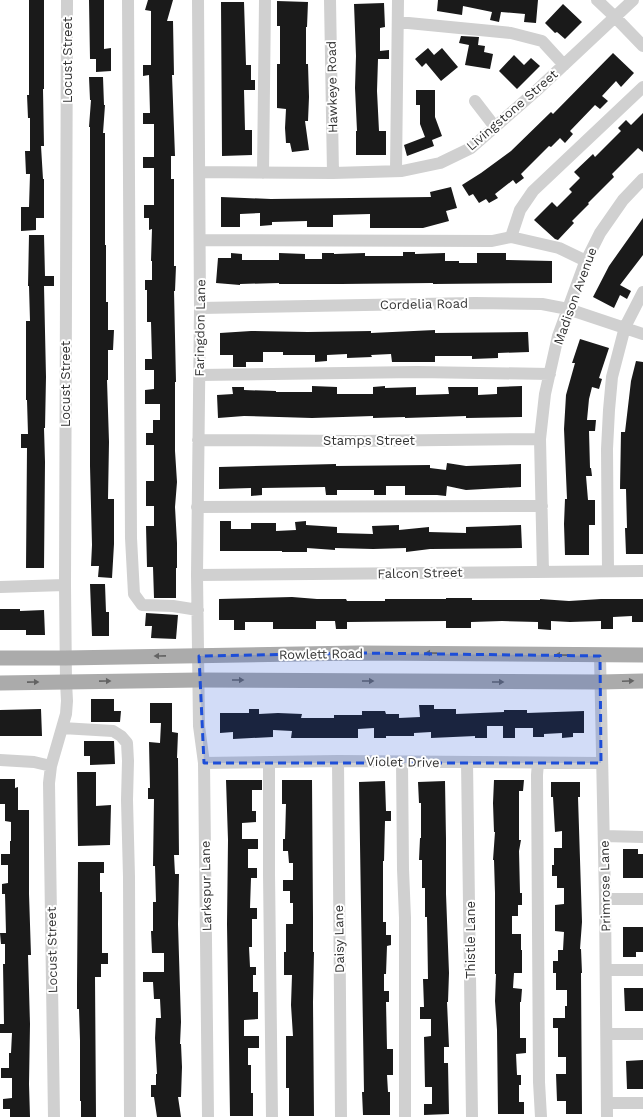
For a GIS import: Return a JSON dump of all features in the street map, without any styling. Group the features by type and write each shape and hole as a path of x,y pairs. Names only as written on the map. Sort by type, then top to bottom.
{"main road":[{"name":"Rowlett Road","path":"0,658 359,653 600,656 643,655"},
{"name":"Rowlett Road","path":"0,682 199,680 643,681"}],"street":[{"name":"Locust Street","path":"54,1117 49,783 51,766 62,728 67,701 64,585 67,0"},
{"path":"128,0 131,530 134,594 142,605 173,606 198,610"},
{"name":"Faringdon Lane","path":"198,0 200,308 197,508 198,656"},
{"path":"263,173 265,0"},
{"name":"Hawkeye Road","path":"330,0 333,173"},
{"path":"396,171 398,0"},
{"path":"597,0 643,46"},
{"name":"Livingstone Street","path":"199,172 333,173 396,171 440,163 471,148 564,65 633,0"},
{"path":"398,22 511,33 542,41 564,65"},
{"path":"511,237 520,210 533,191 643,88"},
{"path":"475,101 495,127"},
{"name":"Madison Avenue","path":"543,572 540,439 545,394 558,336 586,260 600,233 623,200 643,179"},
{"path":"200,240 492,241 511,237 559,248 586,260"},
{"path":"608,571 608,449 612,377 625,327 643,292"},
{"name":"Cordelia Road","path":"200,308 475,303 542,304 568,309 643,334"},
{"path":"199,375 417,372 550,374"},
{"name":"Stamps Street","path":"198,440 355,441 540,439"},
{"path":"197,508 542,506"},
{"name":"Falcon Street","path":"197,575 643,571"},
{"path":"0,587 64,585"},
{"name":"Larkspur Lane","path":"198,656 200,726 204,763 208,1117"},
{"name":"Primrose Lane","path":"600,656 605,899 607,1117"},
{"path":"62,728 113,731 121,736 127,743 130,1117"},
{"path":"0,760 34,762 51,766"},
{"name":"Violet Drive","path":"204,763 338,761 602,763"},
{"name":"Daisy Lane","path":"338,761 341,1117"},
{"path":"269,762 272,1117"},
{"path":"402,762 405,918 404,1117"},
{"name":"Thistle Lane","path":"467,762 472,1117"},
{"path":"538,763 539,1066 541,1117"},
{"path":"604,836 643,837"},
{"path":"605,899 643,899"},
{"path":"606,970 643,970"},
{"path":"607,1034 643,1034"},
{"path":"607,1104 643,1103"}],"highlighted area":[{"path":"359,653 600,656 601,763 204,763 199,656"}],"building":[{"path":"29,0 44,0 44,146 41,146 44,179 44,218 36,218 36,230 21,231 21,207 29,207 30,174 26,174 25,151 30,151 30,118 28,118 27,95 29,95"},
{"path":"89,0 104,0 104,49 111,48 111,71 96,72 96,59 90,59"},
{"path":"148,0 173,0 167,21 173,21 174,75 172,75 175,156 171,156 171,179 174,179 174,266 176,266 174,291 176,382 175,451 177,482 175,507 177,543 176,598 154,598 153,567 147,567 146,526 154,526 154,506 146,506 146,481 154,481 154,445 146,445 146,433 153,433 153,420 160,420 160,404 145,404 145,390 154,389 154,370 145,370 145,359 152,359 151,322 147,322 147,290 145,290 145,280 152,280 152,229 149,230 149,218 144,218 144,205 154,205 154,168 143,168 143,157 154,157 154,124 143,124 143,113 150,113 149,75 143,76 143,65 151,65 151,11 145,10"},
{"path":"438,0 538,0 536,23 524,22 525,14 501,12 499,22 490,20 492,12 463,6 462,15 437,11"},
{"path":"277,1 308,2 306,64 308,64 309,97 308,121 305,121 309,150 292,152 290,143 286,143 286,109 277,108 277,64 280,64 280,26 277,26"},
{"path":"221,2 244,2 246,65 251,65 251,80 255,80 255,90 244,90 245,130 252,130 252,155 222,156"},
{"path":"384,3 385,27 380,28 380,51 389,50 389,59 378,59 377,91 379,131 386,131 386,155 356,155 357,131 354,4"},
{"path":"563,4 582,22 565,39 557,32 555,33 545,23"},
{"path":"461,36 479,37 478,45 485,46 484,52 493,54 490,69 465,65 469,45 459,43"},
{"path":"428,48 434,55 442,48 458,67 441,81 426,63 422,67 415,59"},
{"path":"613,53 634,73 621,87 616,81 602,96 608,101 600,109 595,105 570,131 573,134 565,143 560,138 551,147 549,146 521,174 524,178 516,184 513,180 495,194 498,198 489,203 486,199 479,203 473,194 469,196 462,185 511,151 551,112 553,114"},
{"path":"514,55 524,65 531,58 540,66 517,89 499,71"},
{"path":"89,77 103,77 105,105 103,133 105,133 106,302 108,302 108,330 114,330 113,350 108,350 107,380 109,442 108,499 114,499 112,578 98,577 99,566 91,566 89,127 91,100"},
{"path":"416,90 435,90 435,117 442,136 432,140 434,146 407,156 404,145 425,137 420,124 420,105 416,105"},
{"path":"643,113 643,152 638,148 612,174 614,177 572,221 574,223 558,240 555,239 534,220 552,202 557,207 572,192 569,189 580,178 574,172 593,154 595,157 621,131 618,128 626,120 631,125"},
{"path":"451,187 457,208 446,211 449,221 423,228 370,228 370,214 333,215 333,227 307,227 307,221 272,222 272,225 260,226 260,213 240,214 240,227 221,227 221,197 271,199 431,197 430,192"},
{"path":"643,218 643,255 620,285 631,291 627,299 620,295 614,308 593,297 609,266"},
{"path":"29,235 44,235 45,276 54,276 54,286 44,286 46,377 44,428 44,568 26,568 27,448 21,448 21,434 28,434 26,400 26,321 30,321 28,286"},
{"path":"403,252 415,252 415,254 445,253 445,261 459,261 459,263 477,263 477,253 506,253 506,260 552,261 552,283 279,283 240,285 216,283 218,258 231,258 231,253 242,254 242,260 279,260 279,253 305,254 305,259 322,259 322,253 365,253 365,256 403,256"},
{"path":"435,330 435,333 528,332 529,352 498,353 498,358 472,359 472,356 435,356 435,362 392,362 391,354 371,355 372,357 347,358 347,354 327,355 327,361 315,362 315,355 283,355 283,352 263,352 263,362 246,362 246,367 233,367 233,355 220,355 220,333 251,331 371,331 371,333"},
{"path":"580,339 609,348 599,378 602,379 599,389 592,387 589,399 587,420 596,420 595,431 589,431 590,468 592,476 586,476 588,500 595,500 595,525 589,525 589,555 565,555 564,524 565,499 567,499 564,429 566,395 575,363 572,363"},
{"path":"636,361 643,362 643,554 626,554 626,489 620,489 621,432 625,432 631,381"},
{"path":"312,386 337,387 337,394 373,394 373,387 416,387 416,395 449,394 448,387 478,387 478,395 497,394 497,387 522,386 522,417 466,418 466,416 373,418 373,416 312,418 244,416 218,418 217,395 233,394 232,387 244,387 244,390 276,392 312,392"},
{"path":"447,463 466,466 521,464 521,487 466,490 447,486 446,496 405,495 405,486 386,486 386,495 374,495 374,490 337,490 337,495 326,495 325,487 262,488 262,495 251,496 251,488 219,489 219,467 336,464 336,466 430,465 430,468 446,470"},
{"path":"220,521 231,521 231,529 251,529 251,523 276,523 276,531 296,530 295,522 306,521 306,525 337,527 337,533 373,534 372,526 399,525 399,530 429,527 429,532 466,533 466,527 521,525 522,548 430,549 406,552 406,548 335,548 335,550 307,548 307,552 220,551"},
{"path":"90,584 105,584 106,612 109,612 109,636 92,636"},
{"path":"292,597 346,599 347,601 446,598 472,598 472,600 540,599 569,601 643,599 643,622 632,622 632,616 613,617 613,629 601,629 601,621 551,621 551,630 538,629 538,622 502,621 471,622 471,628 446,628 446,621 347,622 347,629 336,629 335,621 316,621 316,629 273,629 273,622 245,622 245,630 234,630 234,620 219,620 219,599"},
{"path":"0,609 20,609 20,611 44,610 45,635 26,635 26,630 0,630"},
{"path":"146,613 178,615 176,639 151,638 152,626 145,626"},
{"path":"91,699 114,699 114,711 121,711 120,722 91,722"},
{"path":"150,703 172,703 172,732 178,733 177,758 179,855 174,855 175,874 179,874 178,924 181,1022 180,1044 182,1067 181,1097 178,1097 181,1117 157,1117 154,1097 151,1097 151,1085 156,1085 157,1074 155,1038 156,1018 161,1018 160,999 154,999 153,982 143,982 143,972 164,972 164,953 152,953 151,931 153,931 153,902 156,902 155,866 153,866 154,799 148,799 148,788 150,788 149,742 160,743 161,723 150,723"},
{"path":"419,705 434,705 434,709 456,709 456,714 504,712 504,710 527,710 527,713 584,711 584,733 573,733 573,737 562,738 562,733 544,734 544,737 533,737 533,728 515,728 515,738 503,738 503,726 487,726 487,738 475,738 475,736 431,738 431,732 414,733 414,736 386,736 386,738 374,738 374,728 358,729 358,738 291,738 292,731 273,730 273,737 233,739 233,732 220,733 220,713 249,713 249,709 259,709 259,714 302,714 301,718 334,718 334,715 362,715 362,711 385,711 386,714 399,714 399,718 420,717"},
{"path":"41,709 42,736 0,736 0,710"},
{"path":"84,741 114,741 115,764 90,765 90,756 84,756"},
{"path":"77,772 96,772 96,806 111,805 110,845 78,846"},
{"path":"0,779 15,779 15,788 18,787 18,810 29,810 31,955 28,955 30,1117 10,1117 10,1109 3,1109 3,1099 12,1098 12,1078 1,1078 1,1068 9,1068 9,1053 11,1053 12,1033 0,1033 0,1024 4,1024 3,964 5,964 5,944 1,944 0,933 6,933 5,894 2,894 2,884 8,883 8,865 1,865 1,854 10,854 11,822 5,821 5,804 0,804"},
{"path":"226,780 262,780 262,790 252,790 252,811 256,811 256,822 242,823 242,839 258,839 258,849 248,849 248,868 257,868 257,878 251,878 250,908 257,908 257,919 252,919 252,947 249,947 250,967 256,967 256,975 253,975 253,992 258,992 258,1019 244,1020 244,1036 259,1036 259,1048 248,1048 248,1065 251,1065 253,1116 230,1116 227,924 228,840"},
{"path":"282,780 312,780 314,1116 289,1116 289,1088 286,1088 286,1036 293,1036 291,1005 292,975 284,975 284,952 286,952 286,924 293,924 293,903 290,903 290,891 283,891 283,880 293,880 293,863 289,863 288,851 283,851 283,839 285,839 286,804 282,804"},
{"path":"494,780 524,780 523,791 519,791 519,840 521,840 519,851 520,893 522,893 522,905 518,905 518,916 512,916 512,934 521,934 522,973 514,973 513,988 522,989 520,1002 520,1038 526,1038 526,1053 516,1054 517,1075 521,1075 521,1085 519,1085 519,1102 524,1102 524,1114 498,1114 497,1030 495,1001 495,893 493,860 495,832 493,803"},
{"path":"385,781 386,811 391,811 391,821 385,821 383,861 383,922 386,922 386,935 391,935 391,945 387,946 384,991 389,991 389,1002 386,1002 387,1049 393,1049 393,1075 387,1075 388,1092 390,1092 390,1115 363,1115 362,1092 364,1092 359,782"},
{"path":"445,781 446,894 449,973 447,1002 449,1047 444,1047 444,1063 448,1063 449,1114 424,1115 424,1104 432,1104 432,1087 425,1087 424,1037 431,1036 431,1019 420,1019 420,1007 424,1007 423,979 428,979 425,888 422,888 422,860 419,860 421,838 421,803 419,803 418,782"},
{"path":"551,782 580,782 580,797 578,797 582,922 580,949 582,973 582,1114 566,1114 566,1101 557,1101 556,1074 566,1074 566,1057 558,1057 558,1028 553,1028 553,1018 565,1018 567,990 556,990 556,973 553,973 553,961 558,961 558,950 563,950 564,932 555,931 555,905 564,904 564,888 557,888 557,876 552,876 552,865 554,865 554,848 562,848 562,831 555,832"},
{"path":"623,849 638,849 638,854 643,854 643,878 623,878"},
{"path":"78,862 104,862 104,873 100,873 100,892 102,892 102,953 108,953 108,964 101,964 101,977 95,977 96,1117 81,1117 79,1009 77,1009"},
{"path":"623,927 643,927 643,952 636,952 636,957 623,957"},
{"path":"624,988 643,988 643,1011 625,1011"},
{"path":"643,1060 643,1089 627,1089 626,1061"}]}
